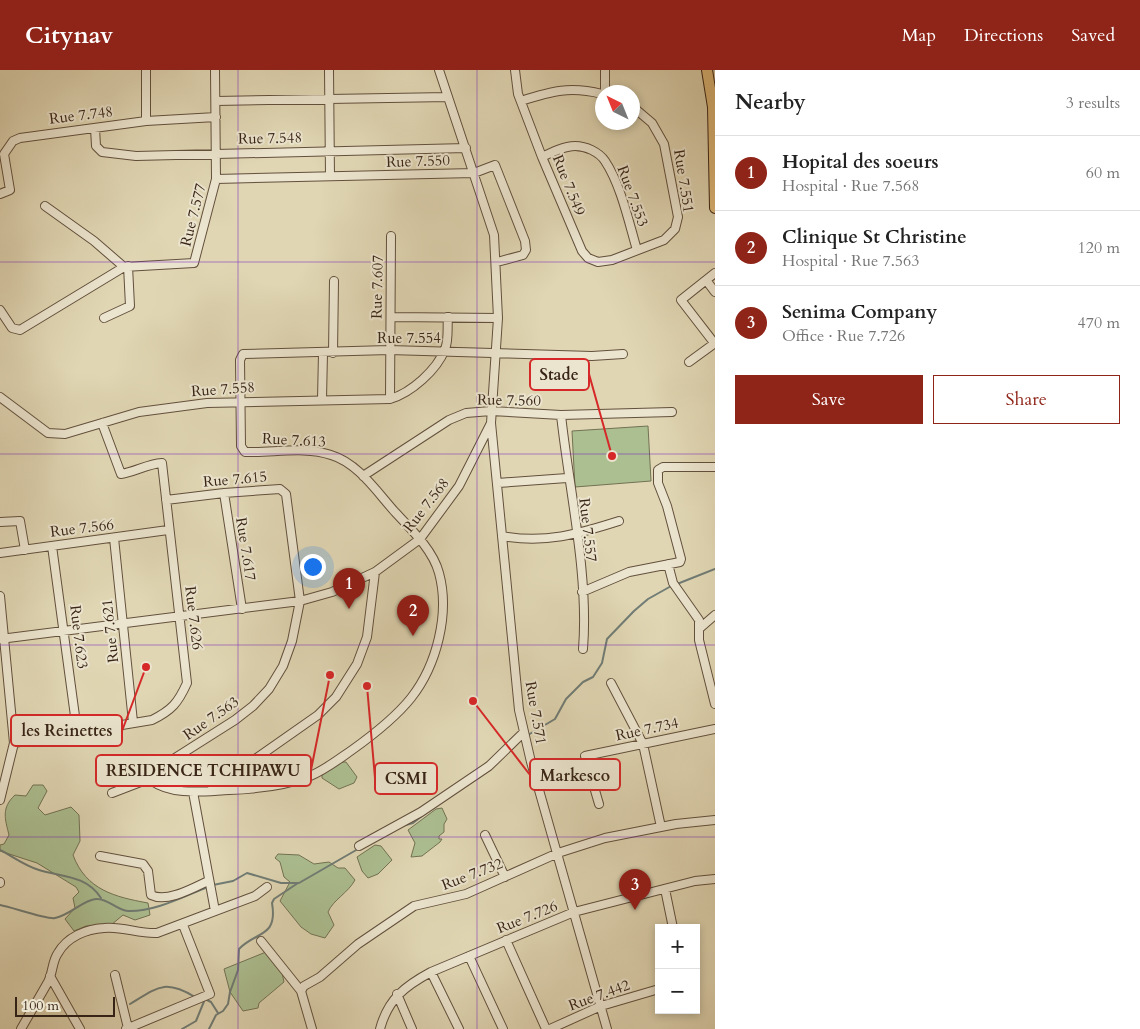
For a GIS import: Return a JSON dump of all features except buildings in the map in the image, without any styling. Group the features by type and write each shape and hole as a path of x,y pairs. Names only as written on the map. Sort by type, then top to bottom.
{"main road":[{"path":"707,70 714,102 715,208"}],"street":[{"path":"146,70 146,121"},
{"name":"Rue 7.577","path":"0,310 12,328 20,330 126,266 194,263 216,179 215,70"},
{"path":"329,70 330,176"},
{"name":"Rue 7.568","path":"2,638 179,618 300,601 332,592 375,572 420,539 459,486 490,423 498,318 497,262 494,235 439,70"},
{"name":"Rue 7.549","path":"515,70 515,83 521,101 542,157 582,251 588,258 598,262 612,260 637,250"},
{"path":"604,70 604,85"},
{"path":"521,101 568,89 581,88 595,91"},
{"path":"216,101 448,96"},
{"name":"Rue 7.551","path":"637,250 664,240 675,228 678,218 664,144 652,123 640,113"},
{"name":"Rue 7.748","path":"0,194 10,190 4,154 13,141 45,133 146,121 216,117"},
{"name":"Rue 7.548","path":"95,128 96,146 102,152 136,156 466,148"},
{"name":"Rue 7.553","path":"542,157 565,147 575,146 595,152 605,161 620,196 637,250"},
{"name":"Rue 7.550","path":"216,179 474,173 495,165 498,167 526,241 526,250 523,255 497,262"},
{"path":"45,206 126,266 130,306 104,318"},
{"name":"Rue 7.607","path":"390,399 391,236"},
{"path":"690,362 715,343 681,300 715,273"},
{"path":"706,280 715,292"},
{"path":"333,353 334,281"},
{"path":"391,317 498,318"},
{"path":"444,352 448,318"},
{"name":"Rue 7.554","path":"240,400 240,360 243,354 389,350 592,356 623,354"},
{"name":"Rue 7.558","path":"0,397 48,433 65,434 139,412 240,400 390,399 404,395 434,366 444,352"},
{"path":"322,399 323,353"},
{"name":"Rue 7.613","path":"240,400 241,446 245,452 320,452 343,460 363,476 420,539"},
{"name":"Rue 7.560","path":"363,476 449,420 466,413 491,411 560,415 672,412"},
{"name":"Rue 7.557","path":"560,415 567,478 577,535 585,624 584,649"},
{"name":"Rue 7.626","path":"14,742 152,720 166,713 180,701 187,683 168,530 162,463 150,464 131,473 121,474 102,423"},
{"name":"Rue 7.571","path":"490,423 498,483 519,710 607,1029"},
{"path":"582,592 629,572 678,563 681,559 667,506 658,483 657,473 659,468 715,467"},
{"path":"498,483 567,478"},
{"name":"Rue 7.615","path":"166,500 280,489 286,494 300,601"},
{"name":"Rue 7.617","path":"224,493 242,609"},
{"path":"0,522 20,521 25,550"},
{"path":"502,536 527,541 577,535 619,521"},
{"name":"Rue 7.566","path":"0,553 168,530"},
{"name":"Rue 7.621","path":"114,538 133,722"},
{"path":"151,778 152,781 160,786 193,792 248,790 294,782 313,775 366,740 411,698 433,658 439,638 443,593 439,571 420,539"},
{"name":"Rue 7.623","path":"52,546 77,731"},
{"path":"668,564 673,583 696,614 700,628 699,640 711,676 715,704"},
{"path":"210,791 318,715 336,697 357,664 368,637 375,572"},
{"path":"0,596 2,638 14,742 0,800"},
{"name":"Rue 7.563","path":"112,793 151,778 154,772 235,720 268,689 283,666 292,641 300,601"},
{"path":"700,628 715,615"},
{"path":"611,683 643,744 661,827"},
{"name":"Rue 7.734","path":"599,804 585,756 715,729"},
{"path":"359,846 421,812 489,766 524,732"},
{"path":"193,792 215,911"},
{"name":"Rue 7.732","path":"300,991 358,944 414,906 466,894 558,853 605,838 661,827 715,820"},
{"path":"485,835 505,877"},
{"path":"100,856 143,864 148,871 151,895 157,897 209,885"},
{"name":"Rue 7.726","path":"380,1029 388,1007 397,994 409,984 431,972 574,912 664,889 715,879"},
{"path":"22,1028 50,976 57,953 67,941 90,929 116,927 143,934 157,933 255,896 267,887"},
{"path":"664,889 672,924"},
{"path":"115,975 127,1028 210,994 183,924"},
{"path":"506,940 546,1029"},
{"path":"261,941 300,991 312,1029"},
{"path":"470,956 503,1029"},
{"path":"431,972 459,1029"},
{"path":"50,976 80,1029"},
{"name":"Rue 7.442","path":"550,1029 601,1006 655,990"},
{"path":"397,994 412,1029"}],"green space":[{"path":"648,426 651,481 575,487 572,431"},
{"path":"340,762 346,762 357,777 354,783 339,789 322,778 322,775"},
{"path":"33,785 43,785 47,791 38,808 45,815 71,807 79,815 80,841 73,855 86,876 103,890 124,898 148,903 150,915 135,920 123,915 111,925 86,926 74,931 65,919 75,908 73,898 79,892 76,887 37,863 0,851 0,845 4,844 9,835 5,819 8,804 15,795 26,796"},
{"path":"442,808 447,819 444,824 444,832 439,836 439,839 442,839 422,856 411,857 415,843 408,830 436,809"},
{"path":"375,845 381,846 392,860 378,874 368,878 362,871 357,857"},
{"path":"278,854 299,855 314,864 329,862 338,868 345,868 355,880 349,889 330,908 328,912 334,925 325,938 311,934 301,927 280,901 290,882 284,877 280,862 275,858"},
{"path":"266,952 282,973 284,982 259,1003 258,1008 243,1011 230,992 224,969"}],"waterway":[{"path":"677,584 715,569"},
{"path":"528,735 555,719 566,699 583,682 593,677 602,663 607,639 634,611 648,599 673,585"},
{"path":"402,826 413,823 422,816"},
{"path":"213,885 233,881 247,873 281,883 299,883 358,849"},
{"path":"0,850 34,868 81,881 95,890 101,898"},
{"path":"209,1029 216,1015 223,1011 228,1004 238,970 239,949 269,928 272,922 272,903 274,899 298,883"},
{"path":"0,905 51,918 66,914 96,899 108,902 120,909 138,911 169,903 208,887"},
{"path":"130,1004 162,987 176,988 195,997"},
{"path":"205,999 211,1002 218,1013"},
{"path":"182,1029 196,1021 205,999"}],"place":[{"name":"Stade","path":"612,456"},
{"name":"Hopital des soeurs","path":"349,609"},
{"name":"Clinique St Christine","path":"413,636"},
{"name":"les Reinettes","path":"146,667"},
{"name":"RESIDENCE TCHIPAWU","path":"330,675"},
{"name":"CSMI","path":"367,686"},
{"name":"Markesco","path":"473,701"},
{"name":"Senima Company","path":"635,910"}]}
